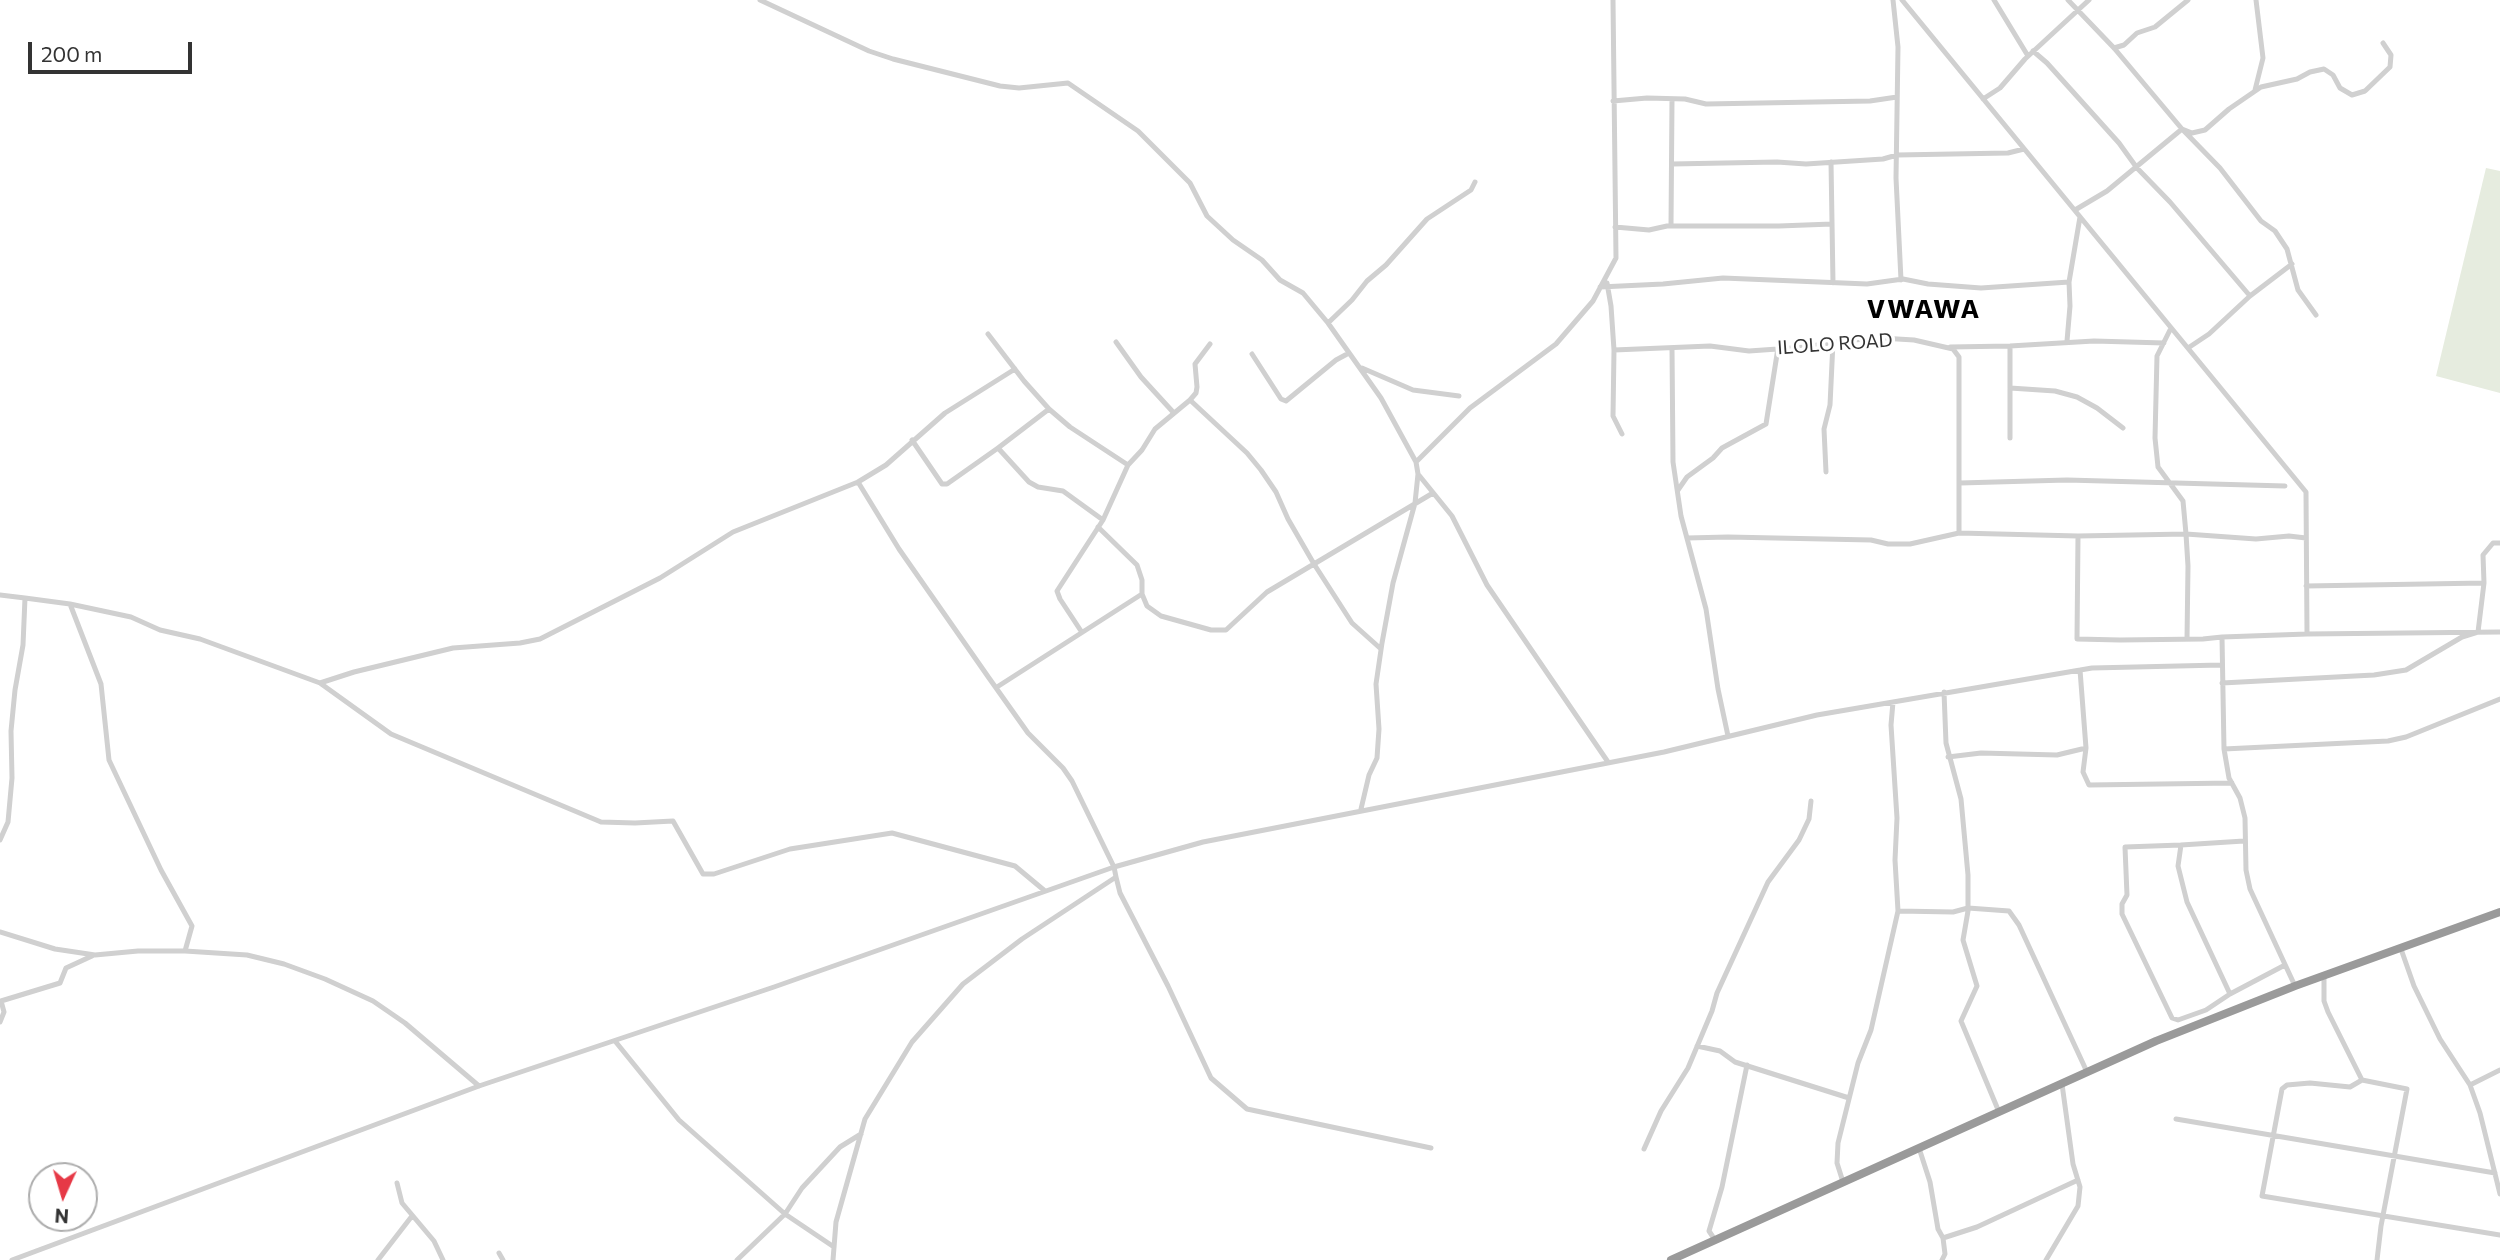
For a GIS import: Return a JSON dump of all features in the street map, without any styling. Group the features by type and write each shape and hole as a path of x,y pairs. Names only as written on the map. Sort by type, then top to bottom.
{"highway":[{"path":"1671,1260 2156,1041 2294,986 2500,912"}],"street":[{"path":"760,0 869,51 893,59 1000,86 1019,88 1068,83 1138,131 1190,183 1207,216 1233,240 1262,260 1280,280 1303,293 1328,323 1381,398 1416,462 1418,474 1415,503 1393,583 1381,649 1376,684 1379,729 1377,758 1369,775 1361,809"},
{"path":"1416,462 1470,408 1556,344 1593,301 1616,258 1613,0"},
{"path":"1893,0 1898,47 1897,155 1901,280"},
{"path":"1902,0 2306,492 2307,634"},
{"path":"1993,0 2031,54 2047,63 2250,296"},
{"path":"2068,0 2220,168 2261,221 2275,231 2287,249 2298,290 2316,315"},
{"path":"1983,99 2000,88 2031,54 2089,0"},
{"path":"2114,48 2124,44 2137,33 2155,27 2188,0"},
{"path":"2255,91 2263,58 2256,0"},
{"path":"2182,129 2192,133 2205,130 2229,109 2262,87 2324,69 2333,75 2340,88 2352,95 2365,91 2390,67 2391,55 2383,43"},
{"path":"1613,102 1647,98 1685,99 1706,104 1870,101 1897,97"},
{"path":"1671,226 1672,100"},
{"path":"2074,210 2107,191 2182,129"},
{"path":"1672,164 1831,162 1883,159 1897,155 2008,153 2024,149"},
{"path":"1831,162 1833,283"},
{"path":"1328,323 1427,219 1471,190 1475,181"},
{"path":"2067,341 2069,282 2080,217"},
{"path":"1615,227 1649,230 1671,226 1832,223"},
{"path":"2188,348 2209,334 2250,296 2292,264"},
{"path":"1606,277 1614,350 1613,416 1622,433"},
{"path":"1600,287 1723,278 1867,284 1901,280 1959,288 2069,282"},
{"path":"2171,328 2157,356 2155,438 2158,467 2181,498 2185,516 2188,566 2187,639"},
{"path":"988,334 1049,409 1070,427 1128,465"},
{"name":"ILOLO ROAD","path":"1614,350 1710,346 1749,351 1881,338 1914,340 1946,347 2010,346 2067,341 2164,343"},
{"path":"1116,342 1141,377 1173,412"},
{"path":"1826,472 1824,429 1830,405 1833,342"},
{"path":"1081,631 1057,591 1102,520 1128,465 1142,450 1155,429 1190,400 1197,387 1195,364 1210,344"},
{"path":"2010,346 2010,438"},
{"path":"1946,347 1953,349 1959,356 1959,533"},
{"path":"1672,348 1672,443 1677,491 1706,609 1728,736"},
{"path":"1677,491 1687,477 1722,448 1766,424 1778,348"},
{"path":"1252,354 1281,399 1286,401 1336,360 1349,353"},
{"path":"1357,365 1413,390 1459,396"},
{"path":"320,683 453,648 540,639 660,578 733,533 858,482 886,465 944,413 1015,369"},
{"path":"2010,388 2055,391 2077,397 2123,428"},
{"path":"1190,400 1247,453 1261,470 1276,492 1314,565 1352,624 1381,649"},
{"path":"912,440 939,482 944,485 1049,409"},
{"path":"998,448 1029,482 1038,487 1063,491 1102,520"},
{"path":"1418,474 1452,516 1487,585 1608,762"},
{"path":"1960,483 2067,480 2285,486"},
{"path":"858,482 899,549 1028,733 1063,768 1072,781 1114,867 1119,892 1168,986 1211,1078 1247,1109 1431,1148"},
{"path":"2181,498 2187,482"},
{"path":"1098,527 1137,565 1147,606 1161,616 1220,631 1226,630 1267,592 1433,493"},
{"path":"1687,538 1871,540 1888,544 1909,544 1959,533 2078,536 2186,534 2256,540 2289,536 2306,538"},
{"path":"2078,536 2077,639 2500,632"},
{"path":"2478,632 2483,555 2493,543 2500,543"},
{"path":"2306,586 2483,583"},
{"path":"997,687 1142,594"},
{"path":"0,595 70,604 131,617 160,630 200,639 320,683 391,734 601,822 635,824 673,821 703,874 714,874 797,847 892,833 1015,866 1045,891"},
{"path":"0,840 8,822 12,778 11,731 23,645 25,598"},
{"path":"70,604 102,684 109,760 161,870 192,926 185,951"},
{"path":"2222,682 2374,675 2406,670 2462,637 2478,632"},
{"path":"2222,637 2224,749 2232,783 2240,798 2245,818 2244,841 2250,890 2294,986"},
{"path":"12,1260 479,1086 1114,867 1203,842 1608,762 1817,715 1944,692 2080,670 2221,665"},
{"path":"2080,670 2086,748 2083,772 2089,785 2232,783"},
{"path":"1944,692 1948,757 1961,799 1968,875 1968,908 1963,940 1977,986 1961,1021 1999,1112"},
{"path":"2224,749 2388,741 2428,729 2500,699"},
{"path":"1843,1182 1838,1163 1838,1143 1871,1030 1898,911 1895,860 1897,818 1891,725 1893,702"},
{"path":"1948,757 1981,753 2057,755 2086,748"},
{"path":"1644,1149 1661,1111 1697,1046 1717,993 1768,882 1799,841 1809,818 1811,801"},
{"path":"2244,841 2125,848 2127,895 2122,904 2122,914 2172,1018 2178,1020 2206,1010 2285,965"},
{"path":"2181,845 2178,866 2187,902 2230,994"},
{"path":"834,1260 836,1222 865,1119 912,1042 963,984 1022,939 1116,877"},
{"path":"1898,911 1953,912 1968,908 2009,911 2020,925 2088,1072"},
{"path":"0,932 55,949 95,955 185,951 247,955 284,964 373,1001 405,1023 479,1086"},
{"path":"2401,949 2414,986 2440,1039 2470,1085 2480,1113 2500,1194"},
{"path":"0,1022 4,1012 1,1001 60,983 66,968 95,955"},
{"path":"2324,976 2324,1001 2328,1012 2362,1080"},
{"path":"615,1041 679,1120 785,1214 834,1247"},
{"path":"1697,1046 1720,1051 1735,1062 1849,1098"},
{"path":"1714,1240 1709,1231 1722,1187 1747,1065"},
{"path":"2470,1085 2500,1069"},
{"path":"2377,1260 2383,1214 2407,1089 2362,1080 2350,1087 2310,1083 2287,1085 2282,1089 2262,1196 2383,1214 2500,1235"},
{"path":"2046,1260 2078,1206 2080,1187 2066,1128 2062,1084"},
{"path":"2176,1119 2495,1173"},
{"path":"737,1260 785,1214 802,1188 840,1147 861,1134"},
{"path":"1919,1148 1930,1182 1938,1229 1943,1238 1945,1254 1942,1260"},
{"path":"1943,1238 1976,1227 2078,1180"},
{"path":"397,1183 400,1199 435,1241 443,1260"},
{"path":"378,1260 412,1216"},
{"path":"499,1253 503,1260"}],"shaded area":[{"path":"2486,168 2500,171 2500,393 2436,376"}],"district":[{"name":"VWAWA","path":"1924,309"}]}
